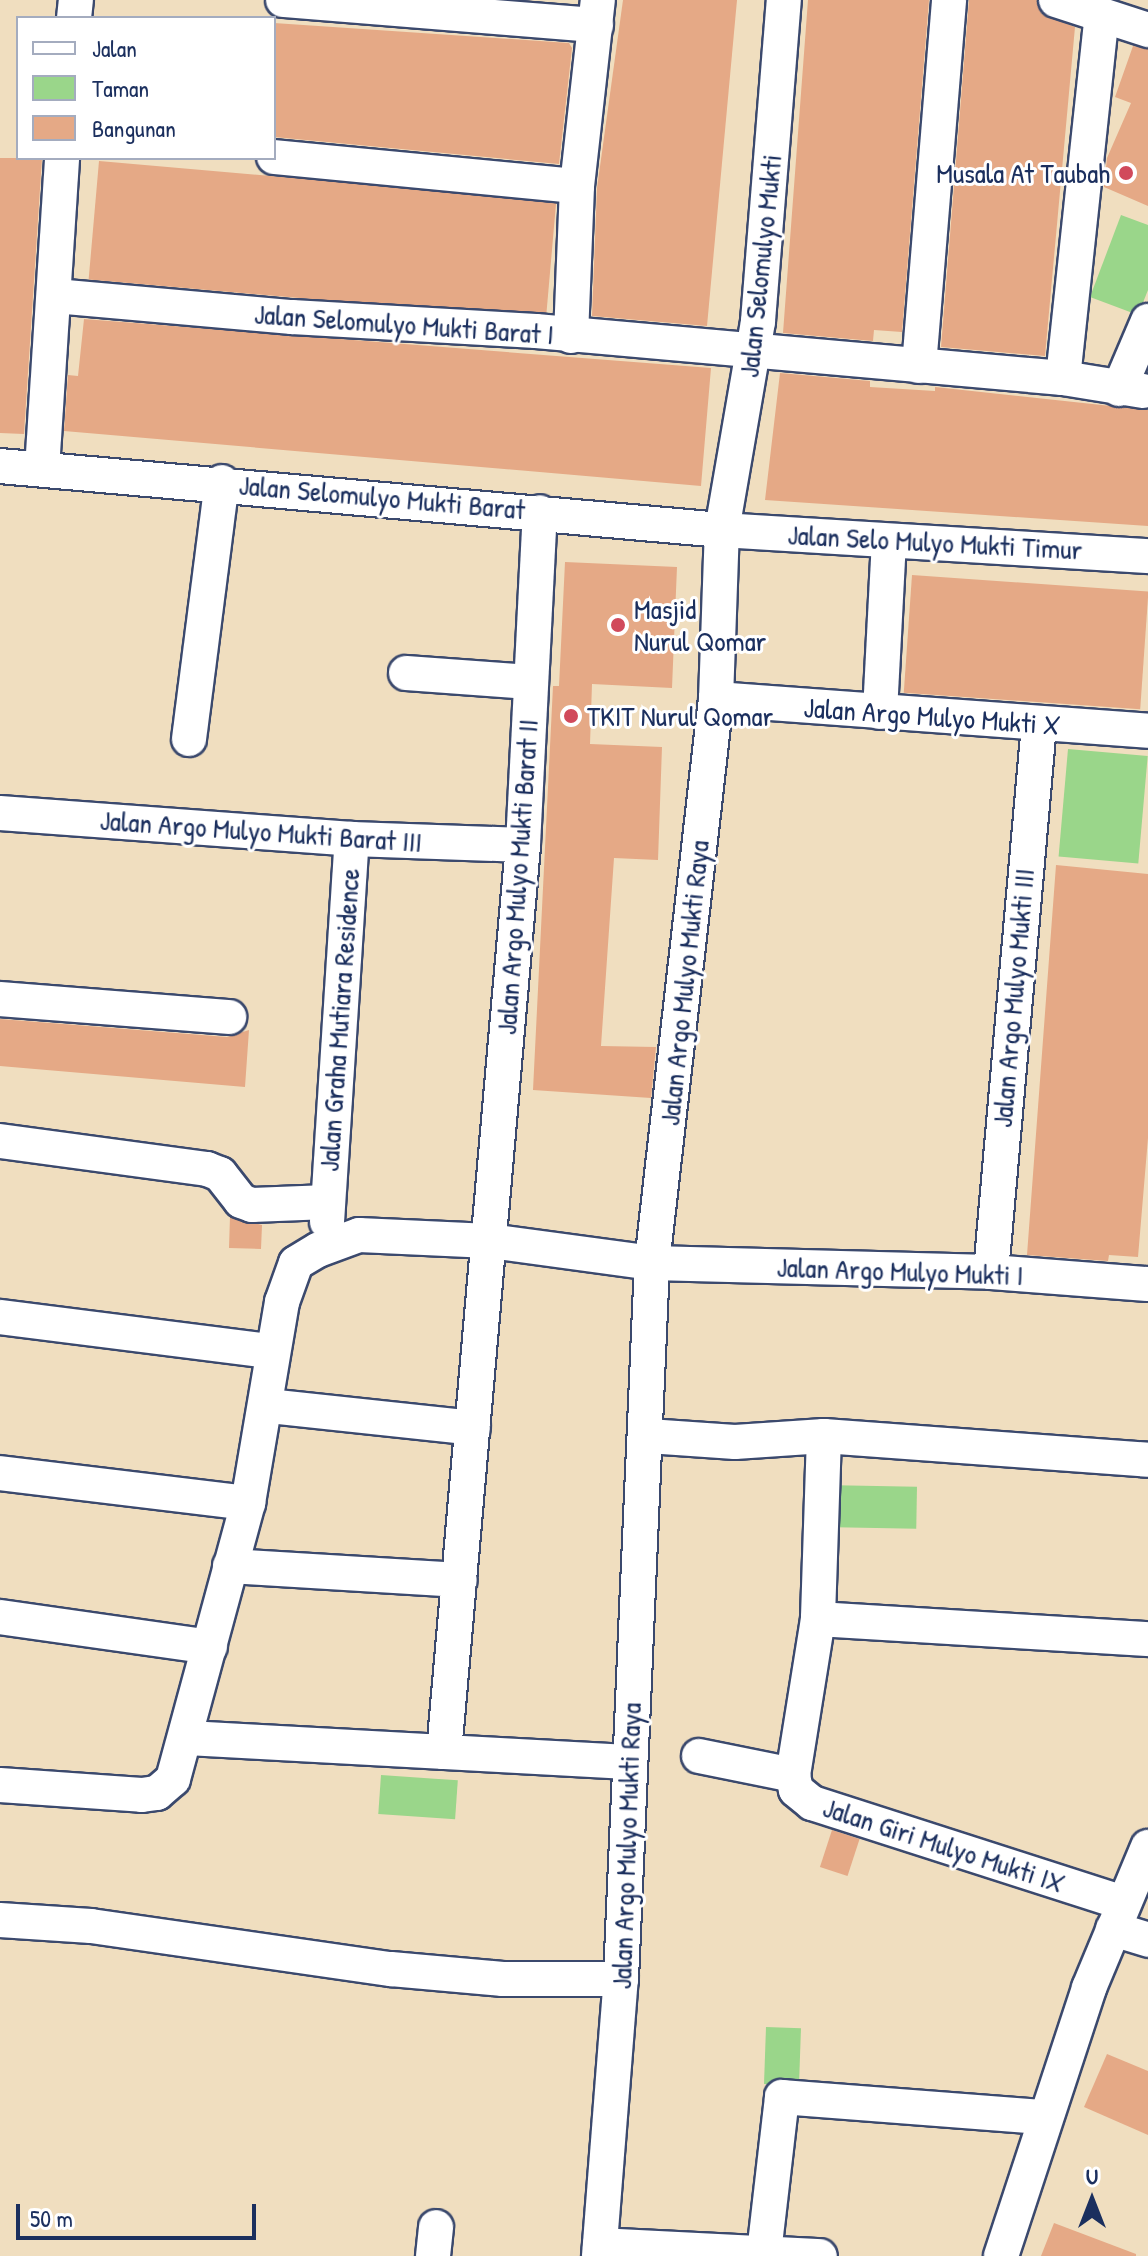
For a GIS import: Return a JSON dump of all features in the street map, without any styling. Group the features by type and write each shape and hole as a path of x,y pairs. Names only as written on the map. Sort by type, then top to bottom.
{"street":[{"path":"283,0 597,12 577,186 571,336"},
{"name":"Jalan Selomulyo Mukti","path":"722,530 754,353 784,0"},
{"path":"919,366 949,0"},
{"path":"1056,0 1148,30"},
{"path":"1063,378 1102,15"},
{"path":"276,157 577,186"},
{"path":"42,469 62,160"},
{"name":"Jalan Selomulyo Mukti Barat I","path":"55,296 1063,378 1131,390 1148,321"},
{"name":"Jalan Selomulyo Mukti Barat","path":"0,466 222,482 722,530"},
{"path":"189,739 222,482"},
{"name":"Jalan Argo Mulyo Mukti Barat II","path":"444,1752 523,845 540,512"},
{"name":"Jalan Selo Mulyo Mukti Timur","path":"722,530 1148,556"},
{"name":"Jalan Argo Mulyo Mukti Raya","path":"600,2250 621,1979 629,1762 648,1436 652,1263 716,699 722,530"},
{"path":"880,712 889,542"},
{"path":"406,673 530,682"},
{"name":"Jalan Argo Mulyo Mukti X","path":"716,699 1148,731"},
{"name":"Jalan Argo Mulyo Mukti III","path":"991,1272 1039,724"},
{"name":"Jalan Argo Mulyo Mukti Barat III","path":"0,813 352,839 523,845"},
{"name":"Jalan Graha Mutiara Residence","path":"0,1141 207,1169 220,1174 241,1201 252,1205 327,1212 352,839"},
{"path":"0,999 229,1017"},
{"name":"Jalan Argo Mulyo Mukti I","path":"0,1785 157,1793 173,1779 248,1503 268,1406 271,1351 296,1263 318,1250 359,1235 490,1241 652,1263 991,1272 1148,1284"},
{"path":"0,1317 271,1351"},
{"path":"268,1406 473,1428"},
{"path":"648,1436 735,1442 824,1436 1148,1460"},
{"name":"Jalan Giri Mulyo Mukti IX","path":"824,1436 818,1619 793,1775 796,1790 812,1803 1118,1916 1148,1940"},
{"path":"0,1473 248,1503"},
{"path":"230,1566 460,1580"},
{"path":"0,1617 210,1647"},
{"path":"818,1619 1148,1639"},
{"path":"186,1738 629,1762"},
{"path":"699,1756 793,1775"},
{"path":"1001,2256 1044,2117 1118,1916 1148,1847"},
{"path":"0,1920 91,1926 391,1969 503,1979 621,1979"},
{"path":"764,2253 782,2097 1044,2117"},
{"path":"600,2250 820,2256"}],"green space":[{"path":"1121,215 1148,225 1148,290 1138,315 1090,297"},
{"path":"1068,749 1148,756 1138,864 1059,857"},
{"path":"823,1485 917,1487 916,1529 822,1527"},
{"path":"381,1775 458,1780 455,1819 378,1814"},
{"path":"766,2027 801,2028 799,2085 764,2084"}],"building":[{"path":"623,0 737,0 707,326 592,316 597,188"},
{"path":"808,0 929,0 902,332 874,330 873,341 783,333"},
{"path":"969,0 1037,0 1042,14 1075,27 1045,356 941,347"},
{"path":"276,23 569,43 572,48 559,164 276,137"},
{"path":"1133,46 1148,49 1148,206 1104,187 1107,158 1131,103 1115,97"},
{"path":"0,158 42,160 24,434 0,433"},
{"path":"99,161 556,201 546,320 89,280"},
{"path":"84,319 711,368 701,486 64,431 68,375 78,376"},
{"path":"780,373 870,381 870,387 935,391 935,387 1148,410 1148,526 765,500"},
{"path":"565,562 677,567 672,688 592,684 590,744 662,747 658,860 614,858 601,1046 656,1047 651,1098 533,1090 553,686 559,686"},
{"path":"912,575 1148,592 1140,709 904,693"},
{"path":"1056,865 1148,874 1148,1138 1138,1257 1109,1255 1108,1261 1027,1255"},
{"path":"0,1019 227,1037 249,1030 245,1087 0,1066"},
{"path":"230,1217 262,1225 261,1249 229,1248"},
{"path":"832,1830 860,1839 848,1876 820,1867"},
{"path":"1107,2054 1148,2071 1148,2135 1084,2107"},
{"path":"1054,2223 1136,2254 1136,2256 1041,2256"}],"place":[{"name":"Musala At Taubah","path":"1126,173"},
{"name":"Masjid Nurul Qomar","path":"618,625"},
{"name":"TKIT Nurul Qomar","path":"571,716"}]}
